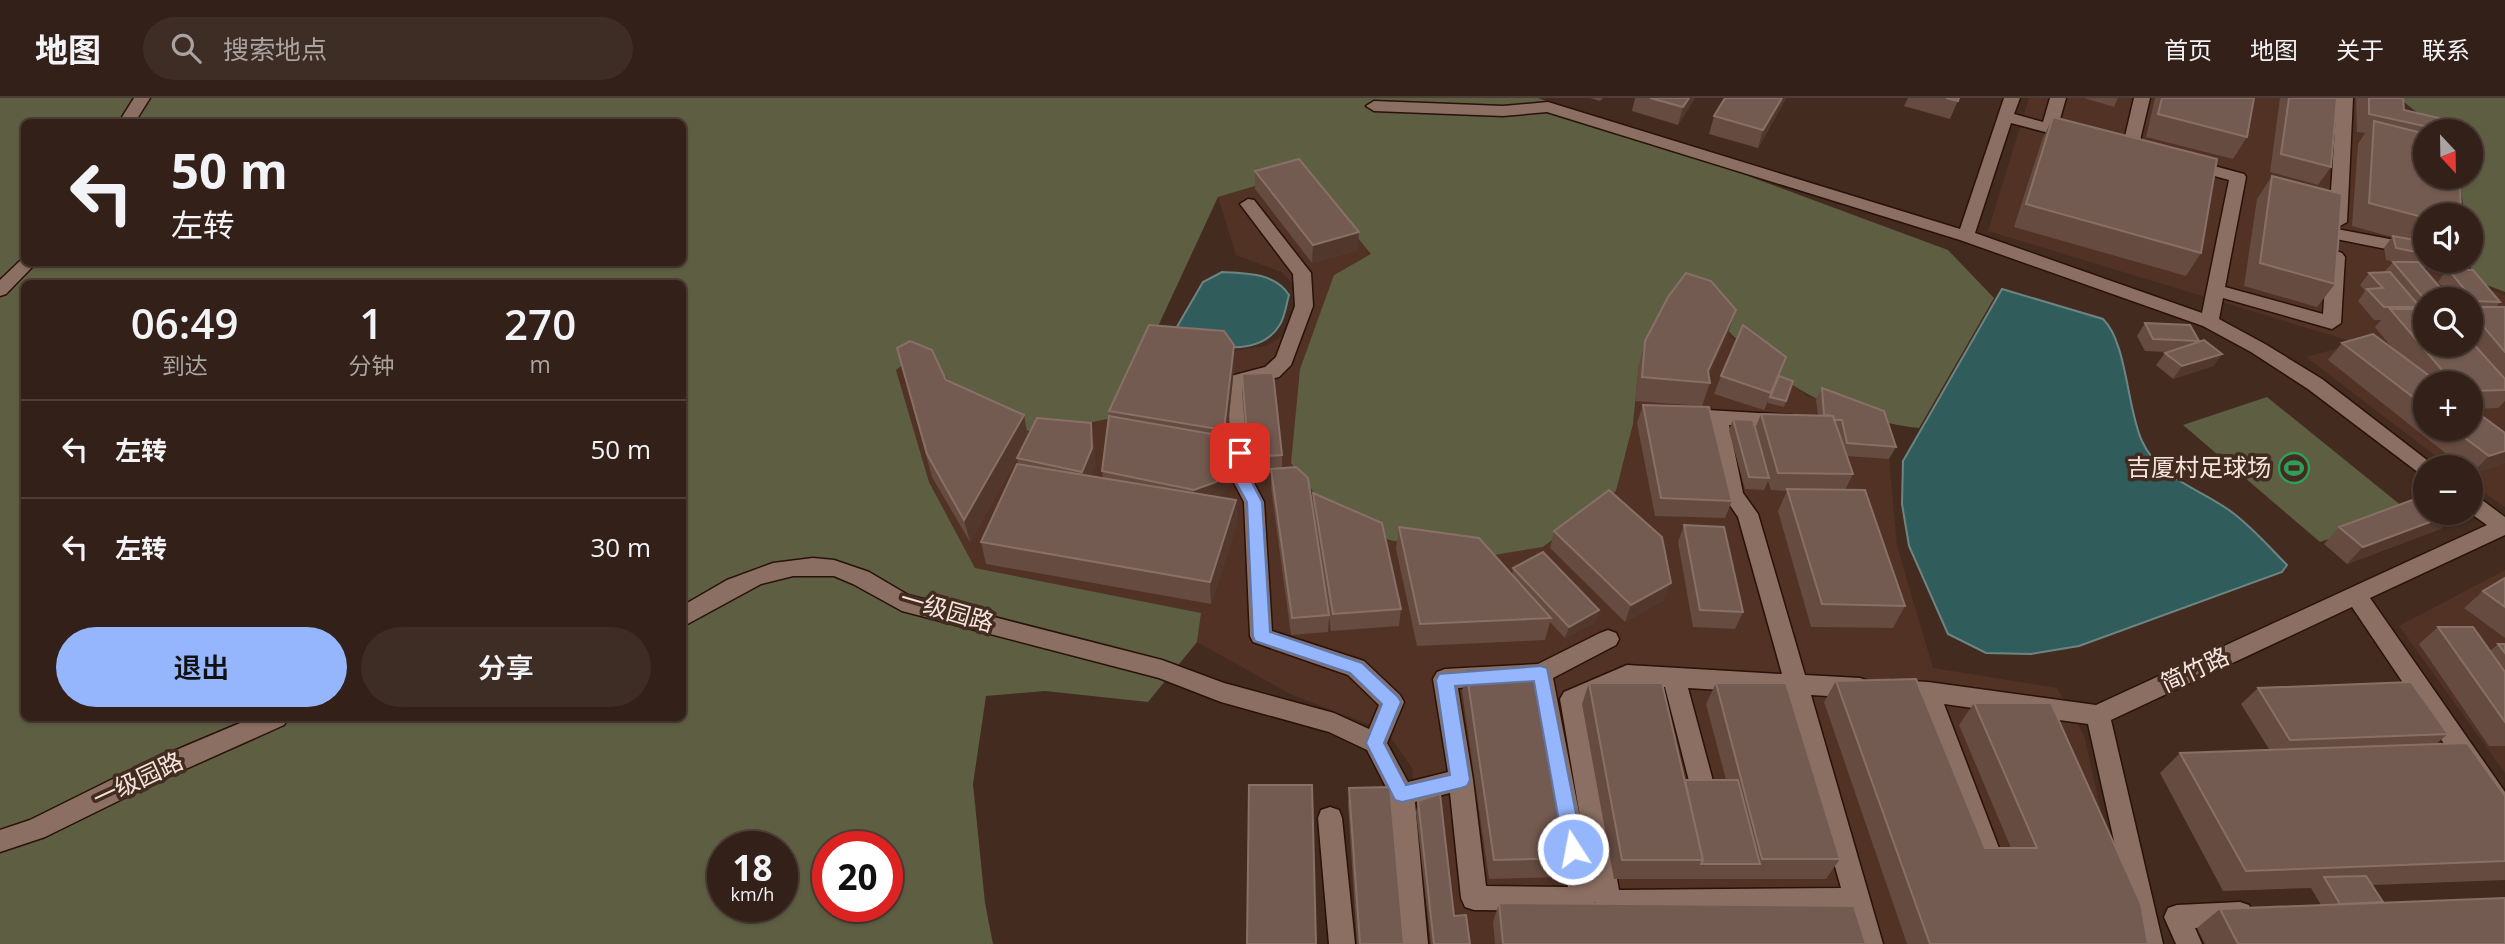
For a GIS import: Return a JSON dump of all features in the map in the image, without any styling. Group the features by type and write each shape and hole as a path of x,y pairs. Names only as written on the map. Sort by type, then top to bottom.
{"street":[{"path":"130,111 142,98"},
{"path":"1966,236 2012,98"},
{"path":"2049,128 2058,98"},
{"path":"2129,149 2143,98"},
{"path":"2215,290 2332,323 2337,234 2349,136 2345,98"},
{"path":"1374,106 1503,111 1548,107 1966,236 2209,322 2258,348 2315,384 2413,458"},
{"path":"2006,117 2089,138"},
{"path":"2166,158 2238,177 2209,322"},
{"path":"1248,204 1301,273 1304,306 1284,360 1272,372 1238,381 1241,477 1254,502 1261,636 1356,668 1392,702 1375,743 1402,794 1415,944"},
{"path":"2337,234 2413,249"},
{"path":"0,290 25,266"},
{"path":"1692,416 1799,421"},
{"path":"1718,418 1732,495 1748,514 1870,944"},
{"path":"2483,511 2504,526"},
{"name":"简竹路","path":"2098,715 2504,526"},
{"name":"一级园路","path":"686,615 712,597 778,569 835,568 865,579 902,602 1162,669 1221,692 1334,723 1375,743"},
{"path":"2356,595 2505,813"},
{"path":"1541,673 1583,899 1474,898 1461,780 1445,680 1541,673 1608,639"},
{"path":"1856,900 1608,902 1572,699 1627,675 1928,692 2098,715 2150,944"},
{"path":"1674,678 1701,781"},
{"path":"1928,692 1989,856"},
{"name":"一级园路","path":"0,841 36,829 152,772 268,721"},
{"path":"1402,794 1461,780"},
{"path":"1330,818 1342,944"},
{"path":"2189,944 2177,917 2268,913"}],"shaded area":[{"path":"2029,98 2388,98 2413,120 2413,189 2426,189 2426,203 2413,203 2413,273 2463,273 2464,280 2505,295 2505,507 2483,492 2483,455 2434,455 2416,441 2483,441 2483,371 2413,371 2413,439 2306,357 2357,343 1988,231"},
{"path":"1303,172 1371,254 1324,505 1389,540 1482,557 1543,547 1616,491 1633,424 1639,364 1704,304 1737,343 1807,396 1878,423 1889,459 1897,546 1933,668 2057,688 2084,735 2131,944 1431,944 1412,768 1386,731 1292,695 1197,642 1200,613 975,568 929,482 896,370 912,358 1226,352 1266,346 1289,332 1299,306 1297,287 1281,272 1236,255 1218,197"},
{"path":"2505,570 2505,773 2399,626"}],"green space":[{"path":"0,98 1538,98 1948,250 1994,298 1919,428 1854,414 1825,403 1798,388 1773,372 1750,352 1704,304 1639,364 1633,424 1616,491 1543,547 1482,557 1389,540 1324,505 1291,463 1300,369 1334,275 1371,254 1303,172 1218,197 1116,417 1037,434 973,410 938,367 912,358 896,370 929,482 975,568 1201,613 1197,642 1148,702 1045,691 986,696 973,784 985,903 993,944 0,944"},
{"path":"2399,98 2505,98 2505,292 2471,279 2471,273 2483,273 2483,203 2463,203 2461,189 2483,189 2483,119 2425,119"},
{"name":"吉厦村足球场","path":"2267,397 2408,511 2320,542 2183,425"}],"water":[{"path":"1222,272 1268,278 1283,288 1289,295 1279,326 1269,337 1244,347 1213,346 1171,337 1203,282"},
{"path":"2002,289 2103,319 2117,343 2137,428 2150,455 2170,475 2221,504 2247,525 2287,565 2282,572 2079,646 2031,654 1986,653 1948,634 1909,546 1902,504 1903,461"}],"building":[{"path":"1650,98 1689,98 1683,107"},
{"path":"1725,98 1782,98 1763,130 1714,116"},
{"path":"2162,98 2254,98 2247,137 2158,114"},
{"path":"2289,98 2337,98 2331,167 2281,154"},
{"path":"2369,98 2403,98 2404,110 2443,119 2413,119 2413,124 2369,114"},
{"path":"2053,117 2217,159 2201,253 2026,204"},
{"path":"2374,121 2413,131 2413,189 2460,189 2461,203 2413,203 2413,215 2369,203"},
{"path":"1299,159 1359,232 1313,245 1255,171"},
{"path":"2272,176 2342,194 2335,284 2260,263"},
{"path":"2393,236 2413,240 2413,251 2396,248"},
{"path":"2393,262 2413,262 2413,273 2428,273 2440,287 2414,287"},
{"path":"2390,272 2413,299 2413,307 2384,307 2367,289 2383,288 2369,273"},
{"path":"1686,273 1711,281 1736,310 1708,371 1710,383 1642,377 1645,341 1668,297"},
{"path":"2451,273 2476,273 2500,302 2483,301 2483,287 2463,287"},
{"path":"2483,307 2505,307 2505,352 2483,326"},
{"path":"2390,309 2413,309 2413,336"},
{"path":"2145,323 2190,325 2199,341 2153,339"},
{"path":"1149,325 1224,331 1234,345 1224,430 1109,411"},
{"path":"1743,325 1786,357 1771,393 1721,376"},
{"path":"2373,334 2423,371 2413,371 2413,397 2342,343"},
{"path":"2204,340 2222,354 2182,366 2165,353"},
{"path":"910,341 932,350 946,380 1024,415 964,520 927,454 897,348"},
{"path":"2483,354 2505,379 2505,390 2483,391 2483,371 2443,371 2431,357 2483,357"},
{"path":"1273,373 1282,455 1249,457 1242,374"},
{"path":"1779,376 1793,381 1786,401 1770,397"},
{"path":"1822,388 1884,411 1896,447 1847,443 1842,420 1834,420 1833,416 1824,415"},
{"path":"1643,405 1709,407 1732,501 1661,498"},
{"path":"1761,414 1833,416 1853,474 1778,473"},
{"path":"1109,416 1229,437 1231,466 1216,482 1194,490 1102,471"},
{"path":"2483,417 2505,433 2505,451 2489,456 2469,441 2483,441"},
{"path":"1037,418 1091,423 1092,448 1082,472 1017,458"},
{"path":"1733,419 1753,420 1769,478 1749,477"},
{"path":"1017,464 1236,500 1210,582 981,542"},
{"path":"1296,467 1308,478 1329,615 1292,618 1271,469"},
{"path":"1787,489 1865,490 1905,606 1822,604"},
{"path":"1609,490 1662,537 1671,583 1631,605 1554,531"},
{"path":"1313,493 1382,523 1401,609 1333,614"},
{"path":"2413,500 2413,525 2422,525 2363,547 2339,527"},
{"path":"1684,525 1724,527 1743,612 1700,610"},
{"path":"1399,527 1479,538 1551,618 1420,624"},
{"path":"1543,552 1599,610 1569,627 1513,568"},
{"path":"2505,578 2505,607 2483,591"},
{"path":"2438,627 2473,627 2505,672 2505,722"},
{"path":"2498,644 2505,644 2505,653"},
{"path":"1536,668 1572,858 1494,860 1466,669"},
{"path":"1916,679 1985,848 2037,848 1974,703 2051,703 2141,904 2148,944 1930,944 1836,681"},
{"path":"2411,682 2448,734 2290,740 2258,688"},
{"path":"1589,683 1662,683 1703,860 1622,860"},
{"path":"1716,683 1786,683 1840,859 1762,859"},
{"path":"2467,743 2505,796 2505,861 2246,871 2180,753"},
{"path":"1685,780 1738,780 1760,864 1701,864 1703,860"},
{"path":"1249,785 1312,785 1316,944 1247,944"},
{"path":"1390,787 1404,944 1360,944 1349,788"},
{"path":"1440,794 1454,916 1466,915 1470,944 1434,944 1418,801"},
{"path":"2366,876 2383,902 2340,904 2324,877"},
{"path":"2505,898 2505,944 2238,944 2220,909"},
{"path":"1499,903 1854,906 1866,944 1503,944"}],"place":[{"name":"吉厦村足球场","path":"2294,468"}],"route":[{"path":"1240,453 1241,477 1254,502 1261,636 1356,668 1392,702 1375,743 1402,794 1461,780 1445,680 1541,673 1573,849"}]}
